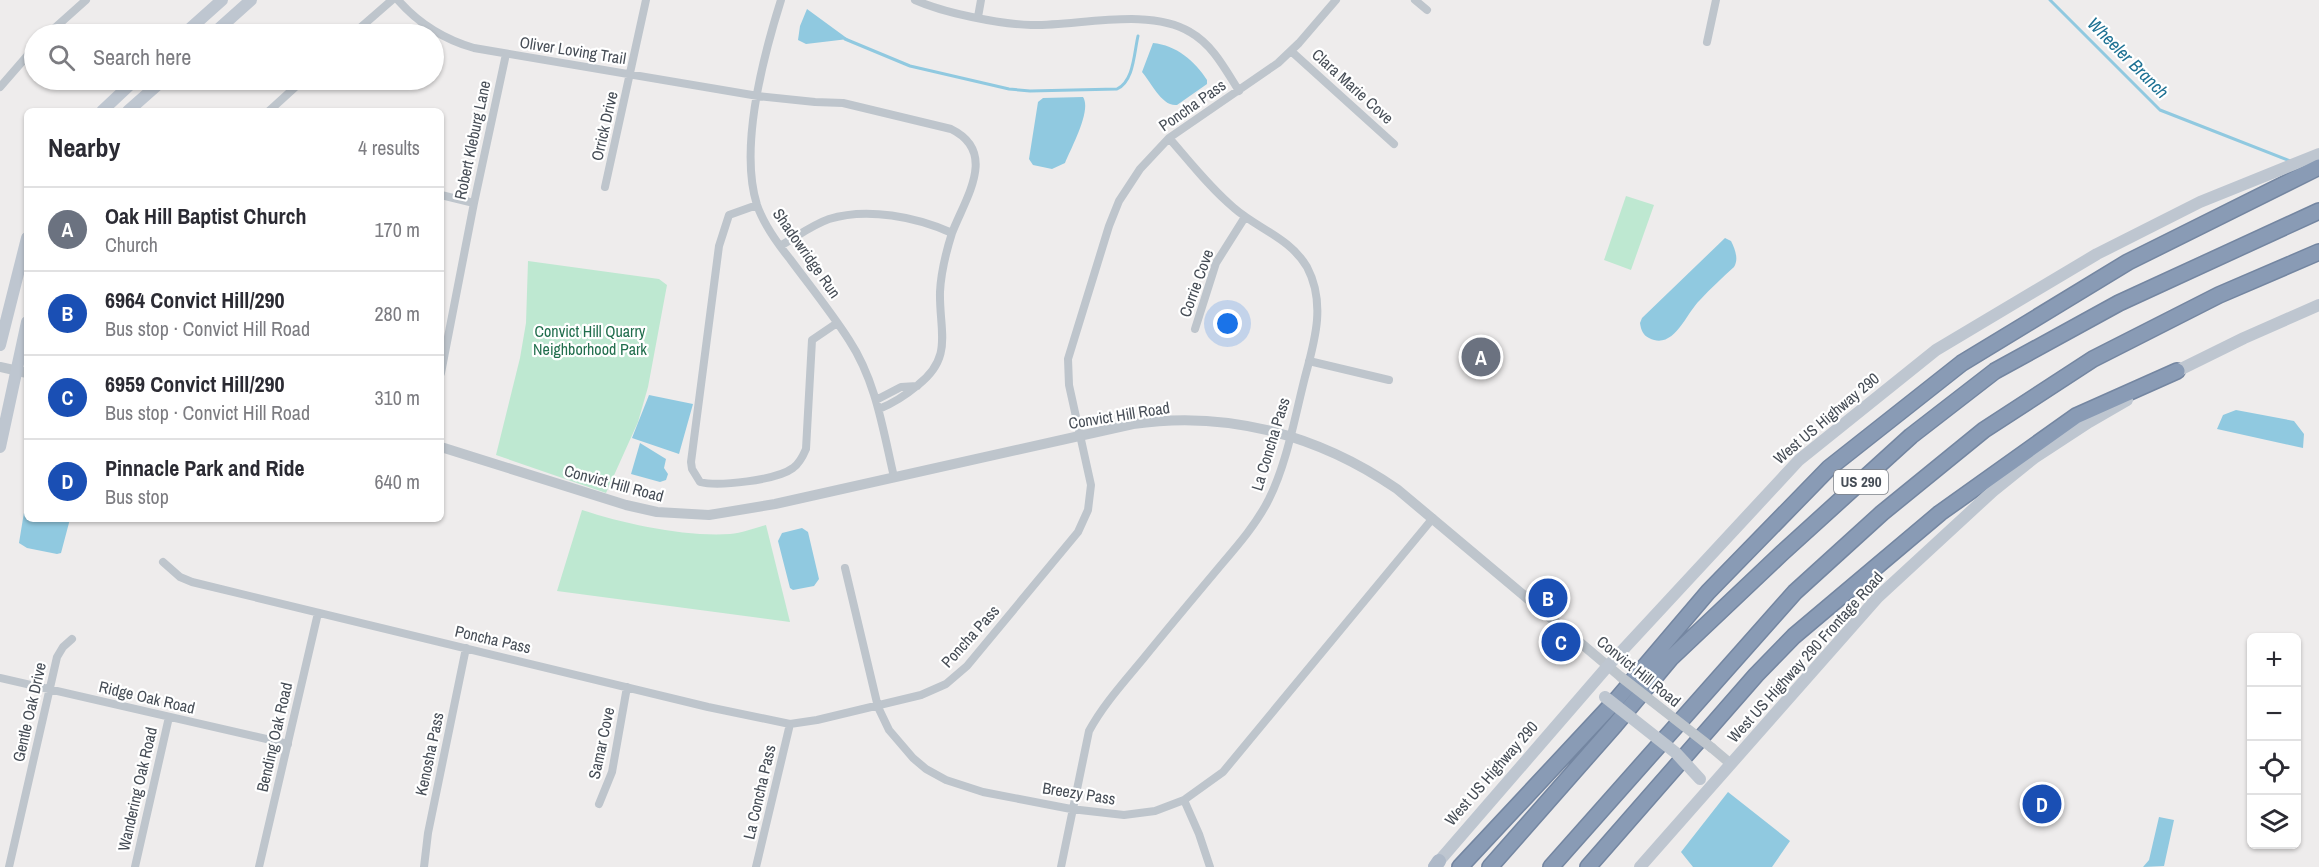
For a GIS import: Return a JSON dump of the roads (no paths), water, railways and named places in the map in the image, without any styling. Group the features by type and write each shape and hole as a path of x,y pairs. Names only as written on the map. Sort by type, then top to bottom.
{"highway":[{"path":"1460,867 1708,592 1829,468 1962,363 2128,262 2319,167"},
{"name":"US 290","path":"1490,867 1671,658 1911,436 1995,371 2119,303 2319,211"},
{"name":"US 290","path":"1551,867 1795,592 1882,513 1984,430 2093,359 2219,295 2319,252"},
{"path":"1588,867 1756,675 1794,636 1940,513 2076,416 2177,371"},
{"path":"1535,815 1611,698"}],"main road":[{"path":"195,24 222,0"},
{"path":"224,24 250,0"},
{"path":"105,108 124,90"},
{"path":"132,108 151,90"},
{"name":"West US Highway 290","path":"1436,865 1607,667 1798,460 1936,350 2107,249 2200,202 2319,154"},
{"path":"0,345 24,250"},
{"name":"West US Highway 290 Frontage Road","path":"1640,867 1878,597 1993,490 2089,422 2177,371 2319,305"},
{"path":"0,447 21,372 24,347"},
{"path":"1575,704 1597,696 1611,698 1676,753 1700,779 1697,802"}],"street":[{"path":"59,24 86,0"},
{"path":"364,24 392,0"},
{"name":"Oliver Loving Trail","path":"398,0 424,24"},
{"name":"Orrick Drive","path":"605,187 646,0"},
{"name":"Shadowridge Run","path":"781,0 758,96 750,161 757,205 780,246 837,323 863,365 877,404 894,477"},
{"path":"915,0 935,8 1031,25 1144,19 1164,22 1183,28 1206,44 1239,91"},
{"path":"978,17 981,0"},
{"name":"Poncha Pass","path":"163,562 180,577 192,582 708,707 790,724 903,701 946,684 967,666 1078,532 1088,510 1091,484 1068,376 1070,346 1116,207 1140,169 1169,138 1272,68 1291,51 1336,0"},
{"path":"1415,0 1427,10"},
{"path":"1707,42 1716,0"},
{"name":"Oliver Loving Trail","path":"444,38 474,48 506,54 758,96 843,103 951,129 962,134 975,153 977,164 975,177 952,233 943,264 940,293 942,340 940,359 932,374 897,401 877,404"},
{"name":"Clara Marie Cove","path":"1291,51 1394,144"},
{"name":"Robert Kleburg Lane","path":"444,347 506,54"},
{"path":"0,87 24,59"},
{"path":"272,108 292,90"},
{"name":"La Concha Pass","path":"1060,867 1089,731 1096,717 1247,533 1260,515 1276,484 1309,361 1318,315 1317,293 1300,257 1288,244 1245,217 1219,195 1169,138"},
{"path":"444,196 474,203"},
{"path":"757,205 729,215 719,246 691,462 692,469 700,482 716,484 750,481 792,469 806,449 812,340 837,323"},
{"path":"780,246 821,223 851,214 925,221 952,233"},
{"name":"Corrie Cove","path":"1195,329 1216,263 1245,217"},
{"path":"1309,361 1389,380"},
{"path":"0,368 21,372"},
{"name":"Convict Hill Road","path":"444,448 626,505 683,514 709,515 741,511 1133,424 1181,420 1258,428 1323,447 1365,467 1397,489 1607,667 1731,764"},
{"name":"Breezy Pass","path":"845,568 878,707 890,730 913,758 926,769 946,780 983,792 1071,809 1124,815 1155,811 1184,800 1224,772 1433,518"},
{"name":"Bending Oak Road","path":"259,867 318,613"},
{"name":"Gentle Oak Drive","path":"9,867 57,657 72,639"},
{"name":"Kenosha Pass","path":"424,867 428,832 466,648"},
{"name":"Ridge Oak Road","path":"0,678 288,744"},
{"name":"Samar Cove","path":"598,804 612,772 627,687"},
{"name":"Wandering Oak Road","path":"135,867 169,717"},
{"name":"La Concha Pass","path":"756,867 790,724"},
{"path":"1184,800 1200,834 1210,867"}],"water":[{"path":"807,9 848,39 806,44 798,40 800,26"},
{"path":"1153,43 1169,47 1191,60 1207,80 1207,84 1177,105 1166,102 1142,72"},
{"path":"1083,97 1085,111 1083,120 1065,163 1052,169 1033,165 1029,159 1038,102 1043,98"},
{"path":"1725,238 1731,241 1735,251 1734,267 1700,300 1672,335 1658,341 1647,337 1641,328 1642,318"},
{"path":"649,395 693,404 679,454 632,438"},
{"path":"2236,410 2294,421 2304,434 2303,448 2217,429 2223,415"},
{"path":"640,443 666,459 664,468 668,474 666,480 660,482 631,474"},
{"path":"24,512 24,522 69,522 61,553 27,548 19,543"},
{"path":"802,528 808,532 819,579 814,586 793,590 790,588 778,541 782,533"},
{"path":"1728,792 1790,841 1772,867 1693,867 1681,852"},
{"path":"2159,817 2174,820 2164,866 2143,867 2149,860"}],"waterway":[{"name":"Wheeler Branch","path":"2050,0 2160,110 2290,161"},
{"path":"845,39 910,66 1009,89 1030,91 1117,89 1123,85 1130,73 1138,36"}],"place":[{"name":"Oak Hill Baptist Church","path":"1481,357"},
{"name":"6964 Convict Hill/290","path":"1548,598"},
{"name":"6959 Convict Hill/290","path":"1561,642"},
{"name":"Pinnacle Park and Ride","path":"2042,804"}],"park label":[{"name":"Convict Hill Quarry Neighborhood Park","path":"590,340"}]}
